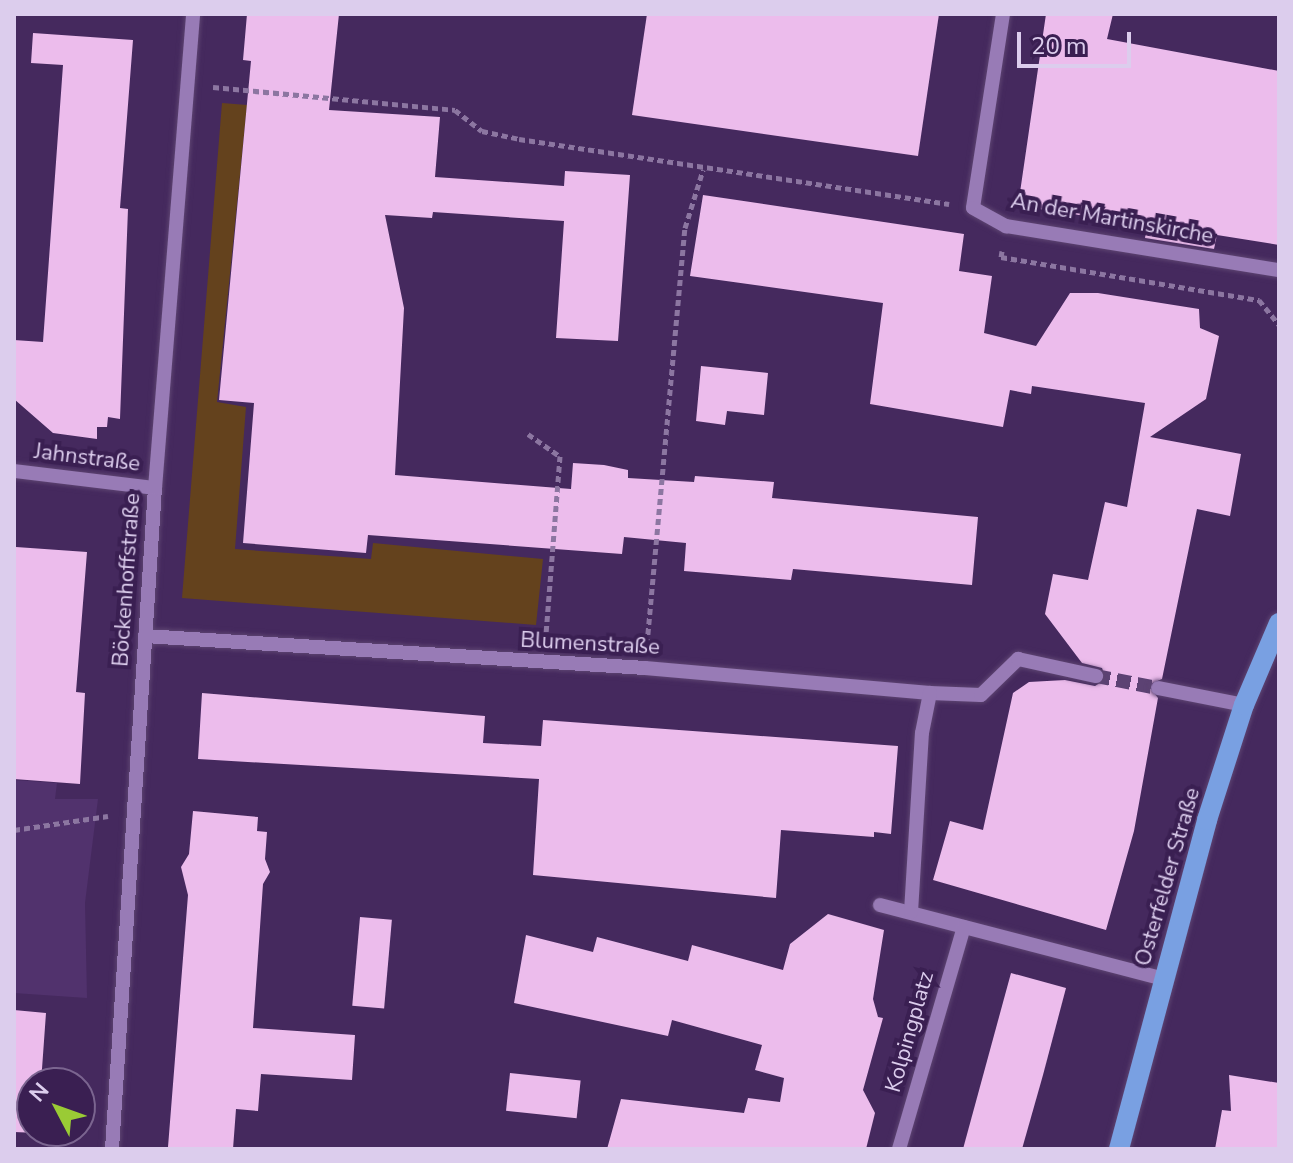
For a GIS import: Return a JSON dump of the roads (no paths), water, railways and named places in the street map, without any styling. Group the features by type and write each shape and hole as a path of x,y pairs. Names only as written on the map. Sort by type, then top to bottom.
{"main road":[{"name":"Osterfelder Straße","path":"1119,1149 1244,705 1279,623"}],"street":[{"name":"Böckenhoffstraße","path":"112,1149 155,488 193,14"},
{"name":"An der Martinskirche","path":"1003,14 973,208 1006,226 1279,270"},
{"name":"Jahnstraße","path":"14,471 155,488"},
{"name":"Blumenstraße","path":"145,636 544,664 645,668 930,693 981,695 1018,659 1096,676"},
{"path":"1158,688 1244,705"},
{"path":"911,912 911,880 930,693"},
{"path":"880,905 1165,979"},
{"name":"Kolpingplatz","path":"899,1149 964,927"}],"tunnel":[{"path":"1096,676 1158,688"}]}
